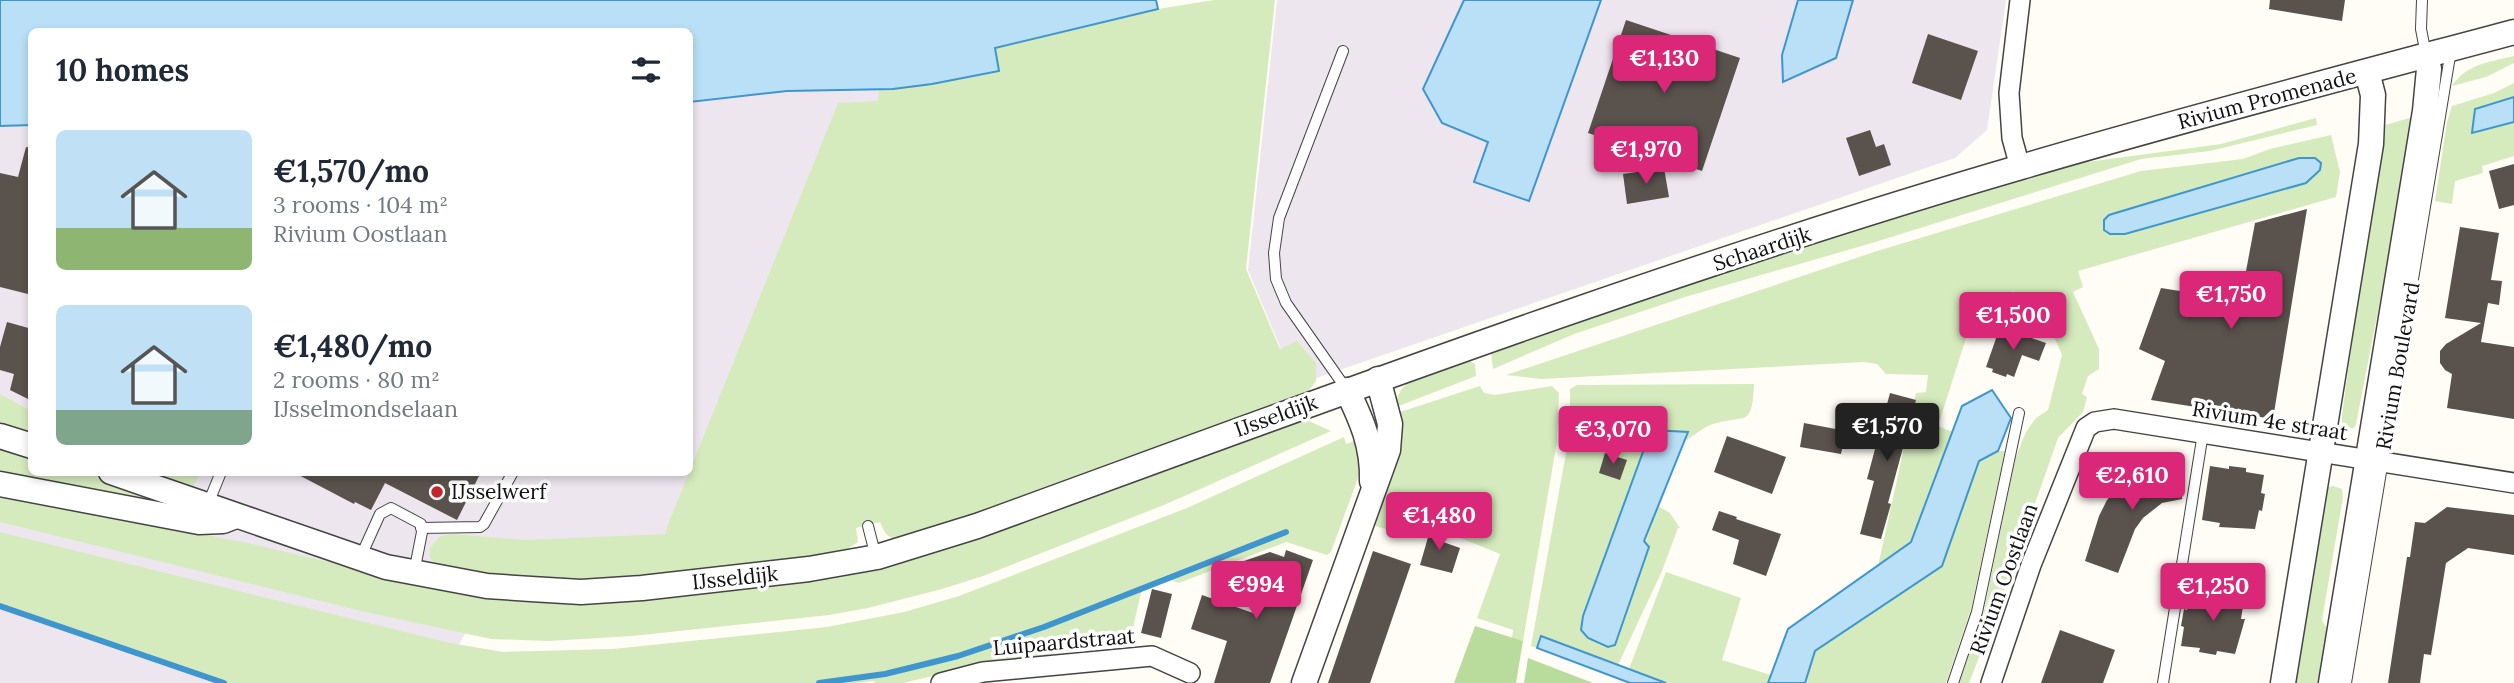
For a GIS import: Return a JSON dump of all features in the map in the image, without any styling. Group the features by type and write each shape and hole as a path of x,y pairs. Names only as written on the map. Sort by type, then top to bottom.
{"street":[{"path":"2020,0 2009,93 2012,138 2020,167"},
{"name":"Rivium Promenade","path":"2020,167 2514,32"},
{"name":"Rivium Boulevard","path":"2331,683 2374,461 2425,111 2429,69 2426,56"},
{"path":"2283,683 2371,144 2374,95 2367,72"},
{"name":"Schaardijk","path":"1347,390 1475,344 1807,233 2020,167"},
{"path":"1304,683 1372,488 1386,458 1390,433 1389,415 1378,379"},
{"path":"1347,390 1370,442 1373,459 1372,488"},
{"name":"IJsseldijk","path":"123,476 360,558 414,573 486,586 581,592 726,580 841,565 877,557 990,521 1347,390"},
{"name":"Rivium 4e straat","path":"2101,421 2114,419 2514,483"},
{"name":"Rivium Oostlaan","path":"1991,683 2031,565 2086,428 2101,421"},
{"path":"0,436 28,445"},
{"path":"0,485 199,522 223,522 237,516"},
{"name":"Luipaardstraat","path":"941,683 983,672 1034,675 1152,656 1190,673"}],"lane":[{"path":"2422,0 2421,29 2426,56"},
{"name":"Rivium Boulevard","path":"2346,683 2374,461 2451,49"},
{"path":"1343,51 1279,218 1274,253 1276,279 1286,303 1347,390"},
{"path":"1954,683 1977,612 2020,413"},
{"path":"2163,683 2203,433"},
{"path":"208,505 219,476"},
{"path":"421,528 480,527 511,476"},
{"path":"360,558 376,521 384,510 391,508 421,524 414,573"},
{"path":"868,526 877,557"}],"shaded area":[{"path":"1277,0 2006,0 1987,130 1955,158 1296,385 1248,270"},
{"path":"915,13 724,534 510,547 439,683 0,683 0,127 28,125 28,476 693,476 693,62"}],"green space":[{"path":"1214,0 1275,0 1246,269 1280,349 1297,341 1316,363 1316,381 1308,392 1080,478 902,540 888,535 880,522 856,528 858,542 838,555 735,569 570,581 434,566 430,548 440,536 452,534 525,540 666,534 688,476 693,476 693,463 838,103 878,101 879,89 932,84 999,71 994,49 1158,9"},
{"path":"2514,56 2514,63 2486,77 2452,86 2471,68"},
{"path":"2514,83 2514,97 2475,109 2472,132 2514,122 2514,156 2482,166 2483,173 2455,181 2452,204 2435,201 2447,122 2452,106 2494,93"},
{"path":"2416,116 2356,424 2354,428 2345,430 2342,426 2342,415 2382,126"},
{"path":"2316,118 2317,125 2210,151 2141,159 1872,243 1685,297 1574,334 1493,369 1491,351 1615,306 2065,165 2221,144"},
{"path":"2331,135 2340,172 2336,197 2078,271 2083,287 2073,292 2099,349 2099,369 2088,376 2082,394 2087,397 2083,412 2058,438 1969,683 1959,683 1984,611 2015,459 2026,432 2036,418 2048,410 2062,355 2055,339 2029,301 2013,291 1975,310 1938,426 1953,432 1911,542 1878,566 1916,393 1926,392 1928,375 1886,374 1877,364 1864,362 1541,379 1506,375 1874,252 2141,171 2243,159 2270,149","holes":["2321,163 2320,171 2305,183 2125,234 2250,172"]},
{"path":"1466,359 1475,364 1476,376 1396,407 1398,396 1412,380 1433,369"},
{"path":"1754,384 1751,408 1745,417 1709,425 1684,442 1688,432 1643,542 1658,506 1670,513 1680,528 1618,665 1542,636 1537,648 1531,646 1570,431 1570,389 1577,385"},
{"path":"1480,386 1484,393 1495,395 1552,386 1559,393 1557,441 1523,641 1512,638 1513,630 1477,618 1500,554 1426,524 1416,535 1411,536 1368,524 1397,413"},
{"path":"0,394 28,409 28,432 0,424"},
{"path":"1302,418 1331,431 1164,505 983,576 868,608 829,615 632,636 549,641 491,639 361,611 0,522 0,495 248,543 439,588 806,580"},
{"path":"1344,437 1346,444 1355,441 1357,443 1360,467 1331,552 1327,555 1286,542 1179,583 1168,579 1147,585 1141,593 1131,636 1039,657 975,666 903,683 218,683 0,606 0,532 450,643 503,652 612,649 827,627 904,612 959,596 1187,508"},
{"path":"0,446 28,455 28,476 93,476 161,500 160,502 0,474"},
{"path":"1998,451 2005,451 1971,609 1946,683 1805,683 1815,651 1942,566 1979,461"},
{"path":"161,476 198,476 193,486"},
{"path":"2333,486 2342,489 2343,497 2322,620 2328,631 2320,683 2294,683 2325,488"},
{"path":"1666,572 1741,598 1722,660 1771,675 1768,683 1666,683 1629,669"},
{"path":"1475,626 1523,641 1516,683 1454,683"},
{"path":"1528,658 1593,683 1524,683"}],"water":[{"path":"0,0 1156,0 1158,9 995,48 999,71 893,89 787,91 693,102 693,28 28,28 28,125 0,126"},
{"path":"1464,0 1601,0 1529,201 1474,182 1488,142 1442,123 1423,89"},
{"path":"1798,0 1853,0 1836,58 1783,82 1782,55"},
{"path":"2514,97 2514,122 2472,133 2475,109"},
{"path":"2299,158 2315,158 2321,163 2320,170 2306,183 2125,234 2110,234 2104,230 2104,220 2109,215"},
{"path":"1992,390 2011,418 1998,451 1979,461 1942,566 1815,651 1805,683 1768,683 1788,629 1911,542 1962,406"},
{"path":"1651,430 1688,432 1644,541 1649,547 1615,645 1608,647 1588,638 1581,630 1583,616"},
{"path":"1541,636 1666,683 1630,683 1537,648"}],"building":[{"path":"2270,0 2345,0 2342,21 2269,9"},
{"path":"1626,20 1740,58 1702,171 1588,133"},
{"path":"1928,34 1978,51 1961,100 1912,83"},
{"path":"1870,130 1876,147 1884,144 1891,165 1859,176 1846,138"},
{"path":"28,147 28,294 0,287 0,173 18,177"},
{"path":"2514,164 2514,205 2499,209 2489,171"},
{"path":"1664,168 1669,197 1627,204 1623,174"},
{"path":"2307,209 2273,419 2151,400 2165,361 2139,349 2161,288 2199,294 2197,308 2238,314 2255,223"},
{"path":"2460,227 2499,233 2491,280 2502,281 2499,305 2488,303 2481,342 2514,347 2514,419 2447,408 2452,374 2440,363 2440,351 2446,344 2481,323 2445,318"},
{"path":"7,322 28,328 28,399 10,390 14,374 0,370 0,347"},
{"path":"2000,327 2046,343 2039,361 2022,355 2014,377 1992,372 1993,369 1986,367"},
{"path":"1890,393 1916,400 1881,539 1860,534 1874,481 1867,479"},
{"path":"1804,423 1846,431 1841,454 1800,447"},
{"path":"1727,436 1786,457 1772,494 1714,472"},
{"path":"1605,453 1627,460 1620,480 1599,473"},
{"path":"2182,461 2182,499 2162,503 2143,518 2135,529 2118,573 2085,561 2099,516 2107,500 2119,487 2148,467"},
{"path":"2210,466 2246,468 2246,472 2264,475 2261,493 2265,494 2255,529 2219,527 2220,523 2202,520"},
{"name":"IJsselwerf","path":"301,476 479,476 457,520 385,483 371,510 355,502 354,504"},
{"path":"2447,507 2514,515 2514,555 2468,548 2446,563 2431,655 2424,654 2420,683 2388,683 2407,557 2410,557 2415,522 2425,523"},
{"path":"1719,511 1781,534 1766,576 1733,564 1739,540 1712,530"},
{"path":"1431,527 1446,532 1443,542 1460,548 1452,573 1420,565"},
{"path":"1286,550 1313,560 1270,683 1214,683 1227,641 1191,629 1202,595 1253,613 1268,572 1244,561 1270,552 1284,557"},
{"path":"1373,551 1411,564 1370,683 1328,683"},
{"path":"1152,589 1172,594 1161,638 1141,633"},
{"path":"2190,591 2209,594 2209,591 2244,600 2241,619 2245,619 2235,654 2217,651 2216,655 2199,652 2200,648 2181,646 2184,627 2181,626"},
{"path":"2060,630 2115,650 2103,683 2041,683"}],"waterway":[{"path":"819,683 885,674 958,656 1044,627 1286,532"},
{"path":"0,606 224,683"}],"place":[{"name":"IJsselwerf","path":"437,492"}]}
